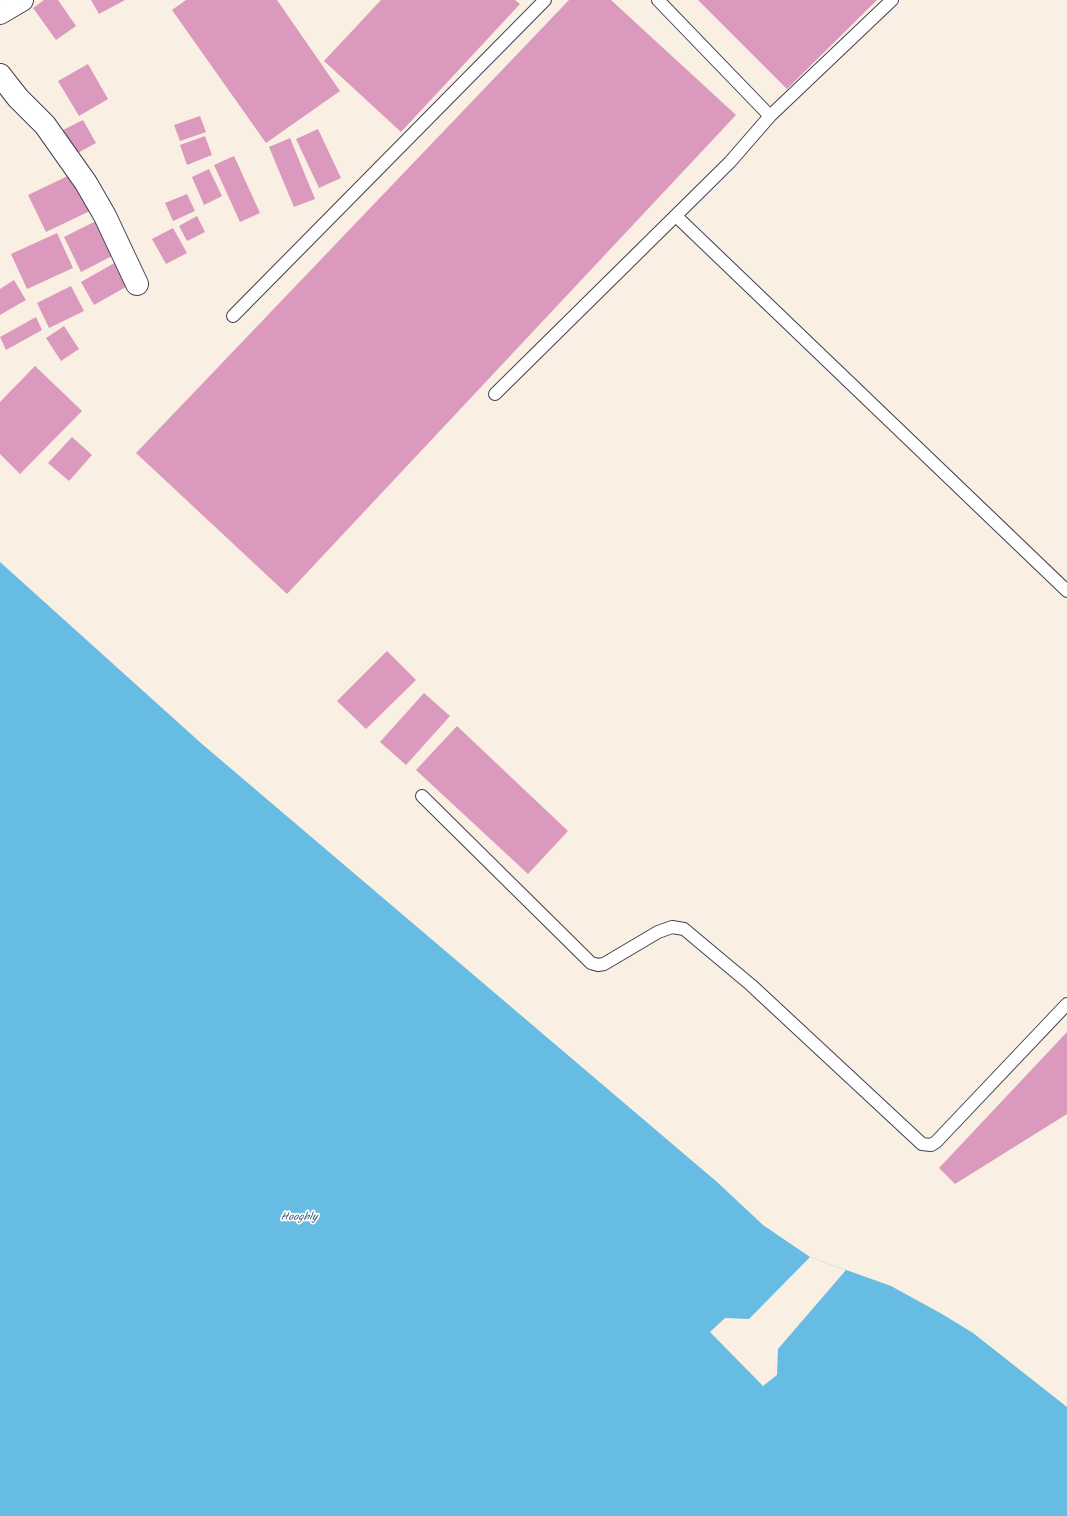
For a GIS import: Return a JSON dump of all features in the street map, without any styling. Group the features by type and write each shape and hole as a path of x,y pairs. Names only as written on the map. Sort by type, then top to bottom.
{"street":[{"path":"0,13 22,0"},
{"path":"0,75 18,98 45,125 86,183 105,216 137,284"}],"lane":[{"path":"233,316 545,0"},
{"path":"658,0 770,116"},
{"path":"495,394 730,162 770,116 892,0"},
{"path":"676,216 1067,591"},
{"path":"422,796 591,963 598,965 604,964 658,932 672,927 684,929 751,985 922,1144 931,1145 936,1142 1067,1004"}],"water":[{"name":"Hooghly","path":"0,562 202,744 717,1182 763,1225 810,1257 891,1286 942,1314 973,1333 1067,1407 1067,1516 0,1516"}],"pier":[{"path":"810,1257 846,1270 778,1349 777,1375 763,1386 710,1332 725,1318 749,1319"}],"building":[{"path":"44,0 58,0 76,26 56,40 33,8"},
{"path":"91,0 125,0 99,14"},
{"path":"186,0 277,0 340,91 266,143 172,10"},
{"path":"381,0 515,0 520,4 401,132 324,61"},
{"path":"569,0 611,0 736,115 287,594 136,453"},
{"path":"698,0 877,0 787,89"},
{"path":"88,64 108,99 79,116 58,81"},
{"path":"200,116 206,132 180,141 174,125"},
{"path":"83,120 96,143 72,156 59,132"},
{"path":"318,129 341,178 319,188 296,139"},
{"path":"205,136 212,155 187,165 180,145"},
{"path":"290,138 315,199 294,207 269,147"},
{"path":"234,156 260,213 240,222 214,165"},
{"path":"209,169 222,196 204,205 192,177"},
{"path":"74,173 92,210 46,232 28,195"},
{"path":"187,194 195,211 173,221 165,203"},
{"path":"197,216 205,232 187,241 179,226"},
{"path":"98,220 116,254 81,272 64,237"},
{"path":"173,228 187,253 166,264 152,239"},
{"path":"57,233 73,268 27,289 11,254"},
{"path":"118,261 131,284 94,305 81,282"},
{"path":"14,280 26,300 0,315 0,289"},
{"path":"71,286 84,311 49,328 37,303"},
{"path":"36,317 42,330 6,350 0,337"},
{"path":"64,326 79,349 61,361 46,338"},
{"path":"35,366 82,411 20,474 0,454 0,402"},
{"path":"72,437 92,455 69,481 48,463"},
{"path":"387,651 416,680 366,729 337,701"},
{"path":"424,693 450,716 406,765 380,742"},
{"path":"457,726 568,831 528,874 416,770"},
{"path":"1067,1032 1067,1114 955,1184 939,1168"}]}
